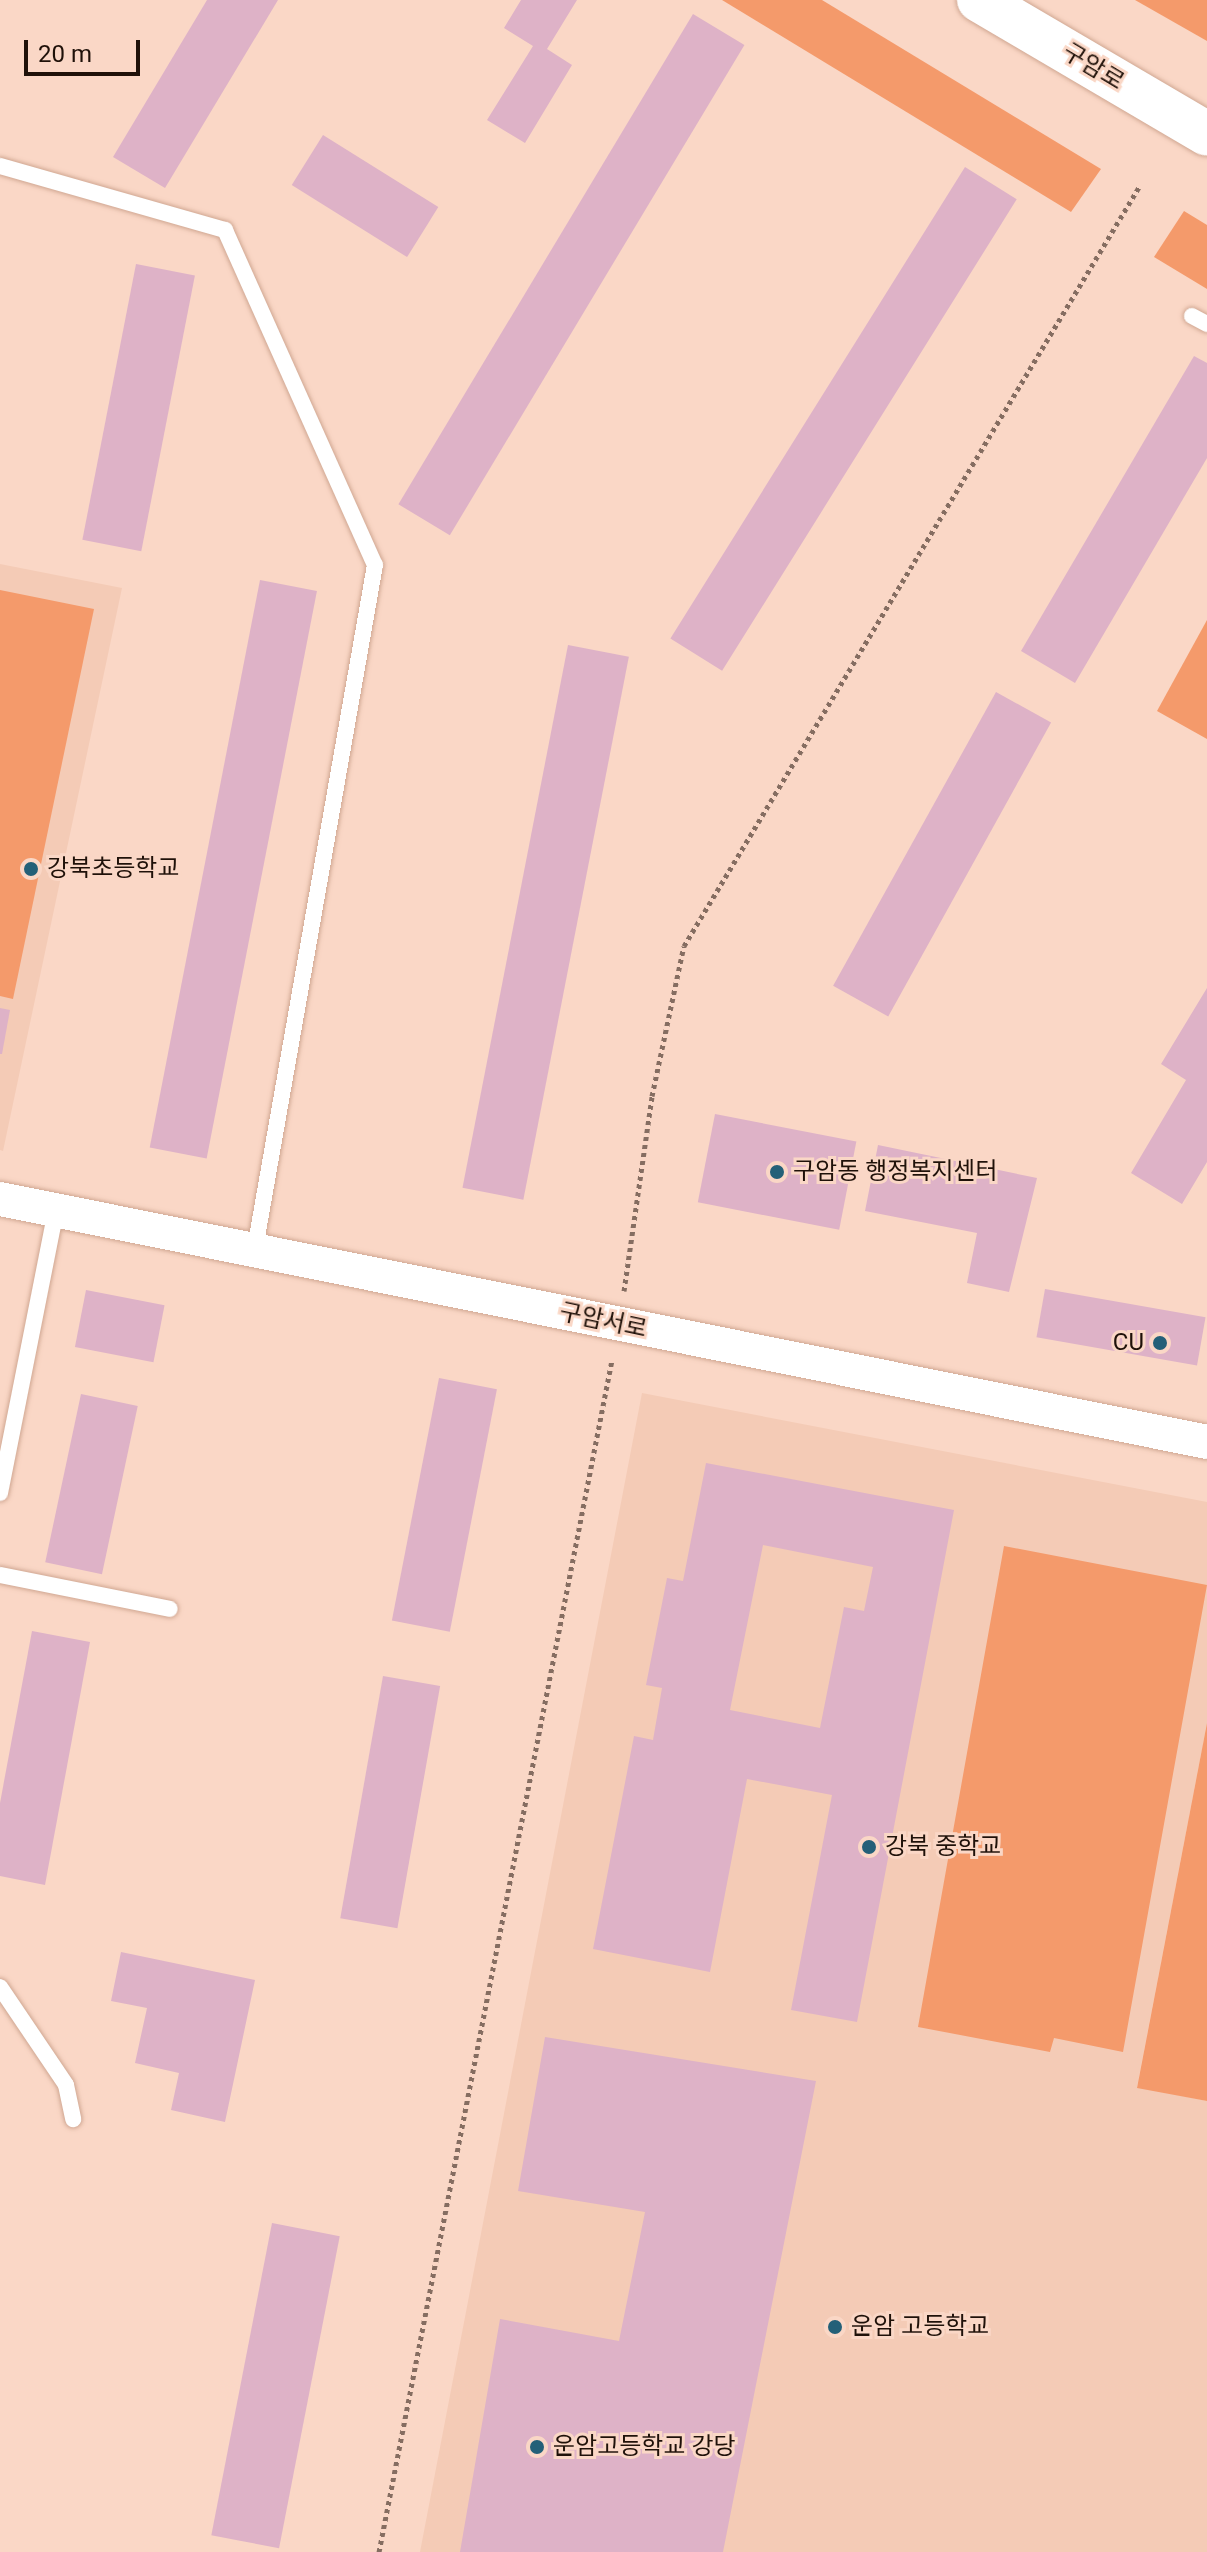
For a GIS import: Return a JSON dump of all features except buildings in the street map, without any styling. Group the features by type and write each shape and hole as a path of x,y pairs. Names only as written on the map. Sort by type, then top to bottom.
{"main road":[{"name":"구암로","path":"979,0 1207,134"}],"street":[{"name":"구암서로","path":"0,1199 1207,1442"}],"lane":[{"path":"0,166 225,230 375,565 255,1248"},
{"path":"0,1493 56,1211"},
{"path":"0,1575 170,1609"},
{"path":"0,1987 66,2085 73,2119"}],"path":[{"path":"379,2552 619,1325 652,1096 684,946 1139,187"}],"shaded area":[{"path":"722,0 822,0 1101,169 1071,212"},
{"path":"1135,0 1207,0 1207,41"},
{"path":"1184,211 1207,225 1207,289 1154,257"},
{"name":"강북초등학교","path":"0,564 122,588 3,1151 0,1150"},
{"name":"강북초등학교","path":"0,590 94,609 13,999 0,996"},
{"path":"1207,620 1207,739 1157,711"},
{"path":"642,1393 1207,1502 1207,1723 1137,2087 1207,2101 1207,2552 420,2552"},
{"path":"1004,1546 1207,1585 1123,2052 1054,2038 1050,2052 918,2027"},
{"path":"1207,1723 1207,2101 1137,2088"}],"place":[{"name":"강북초등학교","path":"31,869"},
{"name":"구암동 행정복지센터","path":"777,1172"},
{"name":"CU","path":"1160,1343"},
{"name":"강북 중학교","path":"869,1847"},
{"name":"운암 고등학교","path":"835,2327"},
{"name":"운암고등학교 강당","path":"537,2447"}]}
